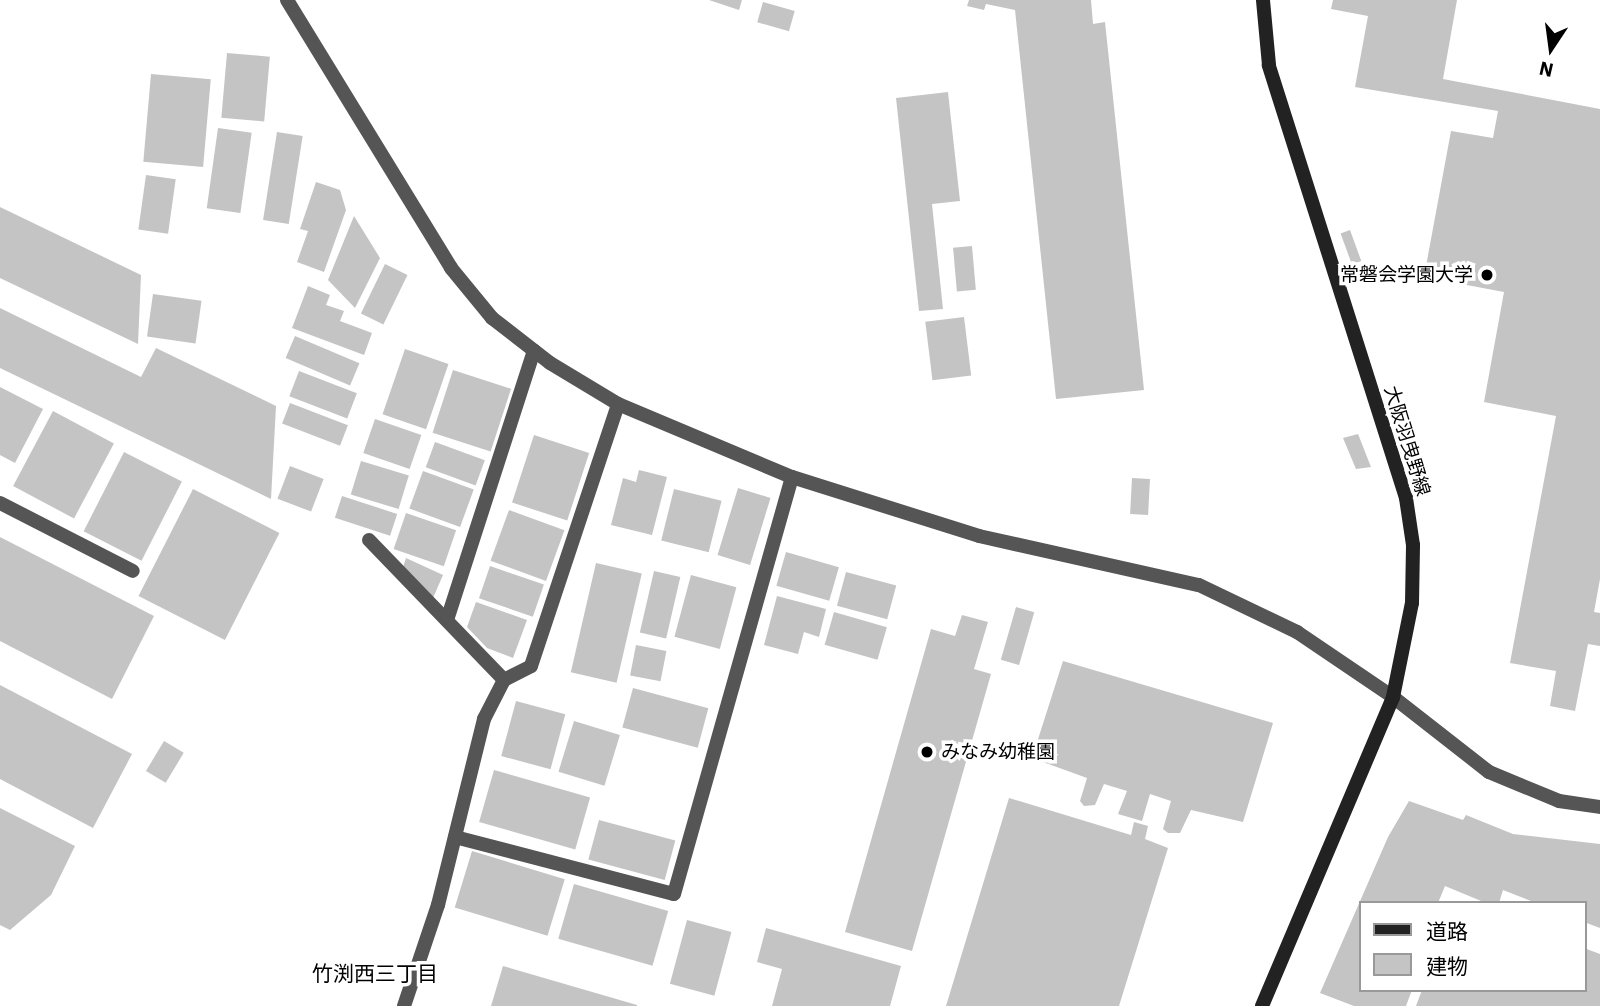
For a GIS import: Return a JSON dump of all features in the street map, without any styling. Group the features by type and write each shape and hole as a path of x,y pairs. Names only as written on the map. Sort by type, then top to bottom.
{"main road":[{"name":"大阪羽曳野線","path":"1262,1006 1393,697 1412,603 1413,545 1406,498 1269,65 1263,0"}],"street":[{"path":"287,0 451,268 492,318 534,351 618,404 792,477 979,536 1199,585 1297,632 1393,697 1489,772 1559,800 1600,807"},
{"path":"447,620 534,351"},
{"path":"404,1006 455,837 484,719 504,680 531,666 618,404"},
{"path":"455,837 674,894 792,477"},
{"path":"0,503 133,571"},
{"path":"369,540 504,680"}],"building":[{"path":"709,0 742,0 739,10"},
{"path":"969,0 1091,0 1093,24 1105,22 1144,390 1056,399 1015,10 986,4 984,10 967,6"},
{"path":"1333,0 1457,0 1443,79 1600,109 1600,579 1594,612 1600,613 1600,646 1588,644 1575,711 1550,706 1556,671 1510,663 1556,416 1484,402 1504,292 1424,277 1451,131 1493,138 1498,111 1355,87 1368,16 1331,9"},
{"path":"763,2 795,11 789,31 757,22"},
{"path":"227,53 270,57 264,122 221,118"},
{"path":"151,74 211,79 203,167 143,162"},
{"path":"948,92 960,201 932,204 943,309 919,311 896,98"},
{"path":"218,128 252,133 240,213 207,208"},
{"path":"277,132 303,136 289,224 263,220"},
{"path":"146,175 176,179 168,234 138,229"},
{"path":"316,182 340,190 346,210 324,272 297,262 308,231 300,229"},
{"path":"0,207 141,275 138,344 0,278"},
{"path":"354,216 380,258 355,308 328,280"},
{"path":"1350,230 1361,261 1352,264 1341,233"},
{"path":"972,246 976,290 957,291 953,248"},
{"path":"385,264 407,275 383,324 361,313"},
{"path":"308,286 330,295 326,305 344,311 340,321 372,333 364,355 292,328"},
{"path":"153,294 202,301 196,343 147,337"},
{"path":"0,308 141,377 156,348 276,406 271,499 0,368"},
{"path":"964,317 971,376 932,380 925,322"},
{"path":"295,336 359,363 350,385 286,358"},
{"path":"405,349 448,364 426,429 383,414"},
{"path":"453,370 511,389 491,452 433,433"},
{"path":"299,371 357,393 347,418 289,396"},
{"path":"0,387 43,409 15,463 0,455"},
{"path":"290,403 348,425 340,446 282,424"},
{"path":"53,411 114,443 74,518 13,486"},
{"path":"375,419 421,435 410,469 363,453"},
{"path":"1358,434 1371,467 1356,469 1343,438"},
{"path":"534,435 589,453 567,520 512,503"},
{"path":"435,442 485,460 476,485 426,467"},
{"path":"124,452 182,482 142,561 84,531"},
{"path":"361,461 409,476 399,509 351,494"},
{"path":"290,466 324,479 311,512 277,499"},
{"path":"639,470 667,477 652,535 611,525 623,478 636,482"},
{"path":"423,471 474,489 460,527 409,509"},
{"path":"1132,478 1150,479 1148,515 1130,514"},
{"path":"738,488 771,498 750,565 718,555"},
{"path":"193,489 279,533 225,640 139,596"},
{"path":"674,489 722,501 709,552 661,540"},
{"path":"342,496 397,514 390,536 335,518"},
{"path":"509,510 564,530 546,581 491,561"},
{"path":"406,513 456,530 444,566 394,549"},
{"path":"0,537 154,616 112,699 0,641"},
{"path":"786,552 839,567 829,601 776,586"},
{"path":"406,558 443,575 433,598 403,567"},
{"path":"596,563 642,574 617,683 571,672"},
{"path":"490,566 544,585 533,617 479,598"},
{"path":"654,571 680,577 666,638 640,632"},
{"path":"846,572 896,585 887,619 837,606"},
{"path":"691,575 736,587 720,649 674,637"},
{"path":"777,596 826,609 819,637 804,632 798,654 764,645"},
{"path":"476,602 527,620 513,658 487,648 467,627"},
{"path":"1016,607 1034,612 1019,665 1001,660"},
{"path":"834,612 887,627 877,660 825,645"},
{"path":"962,615 988,622 974,669 991,674 912,951 845,932 931,629 955,636"},
{"path":"636,645 666,651 661,681 630,675"},
{"path":"1063,661 1273,723 1243,822 1191,810 1180,833 1168,833 1163,829 1171,801 1150,794 1142,821 1118,814 1127,791 1104,784 1095,805 1084,806 1080,801 1087,778 1032,758"},
{"path":"0,685 132,754 93,828 0,779"},
{"path":"633,688 708,708 698,748 622,728"},
{"path":"516,701 565,714 551,769 501,756"},
{"path":"574,721 620,735 604,786 559,772"},
{"path":"164,741 184,753 166,783 146,771"},
{"path":"494,770 590,798 575,849 479,822"},
{"path":"1009,798 1131,835 1134,822 1148,826 1145,839 1168,848 1119,1006 946,1006"},
{"path":"1409,801 1463,820 1466,815 1513,834 1600,844 1600,928 1586,923 1586,901 1531,901 1503,890 1500,901 1481,901 1445,886 1439,901 1360,901 1388,837"},
{"path":"0,808 75,846 51,895 10,930 0,925"},
{"path":"599,820 675,840 665,880 588,860"},
{"path":"472,851 565,879 548,936 455,907"},
{"path":"574,884 668,911 652,966 558,939"},
{"path":"1358,906 1358,992 1411,992 1406,1006 1354,1006 1320,993"},
{"path":"687,920 731,932 714,996 670,984"},
{"path":"766,928 901,966 890,1006 772,1006 782,969 757,962"},
{"path":"1586,949 1600,954 1600,1006 1416,1006 1421,992 1586,992"},
{"path":"503,966 637,1005 637,1006 491,1006"}],"place":[{"name":"常磐会学園大学","path":"1487,275"},
{"name":"みなみ幼稚園","path":"927,752"}],"district":[{"name":"竹渕西三丁目","path":"375,973"}]}
